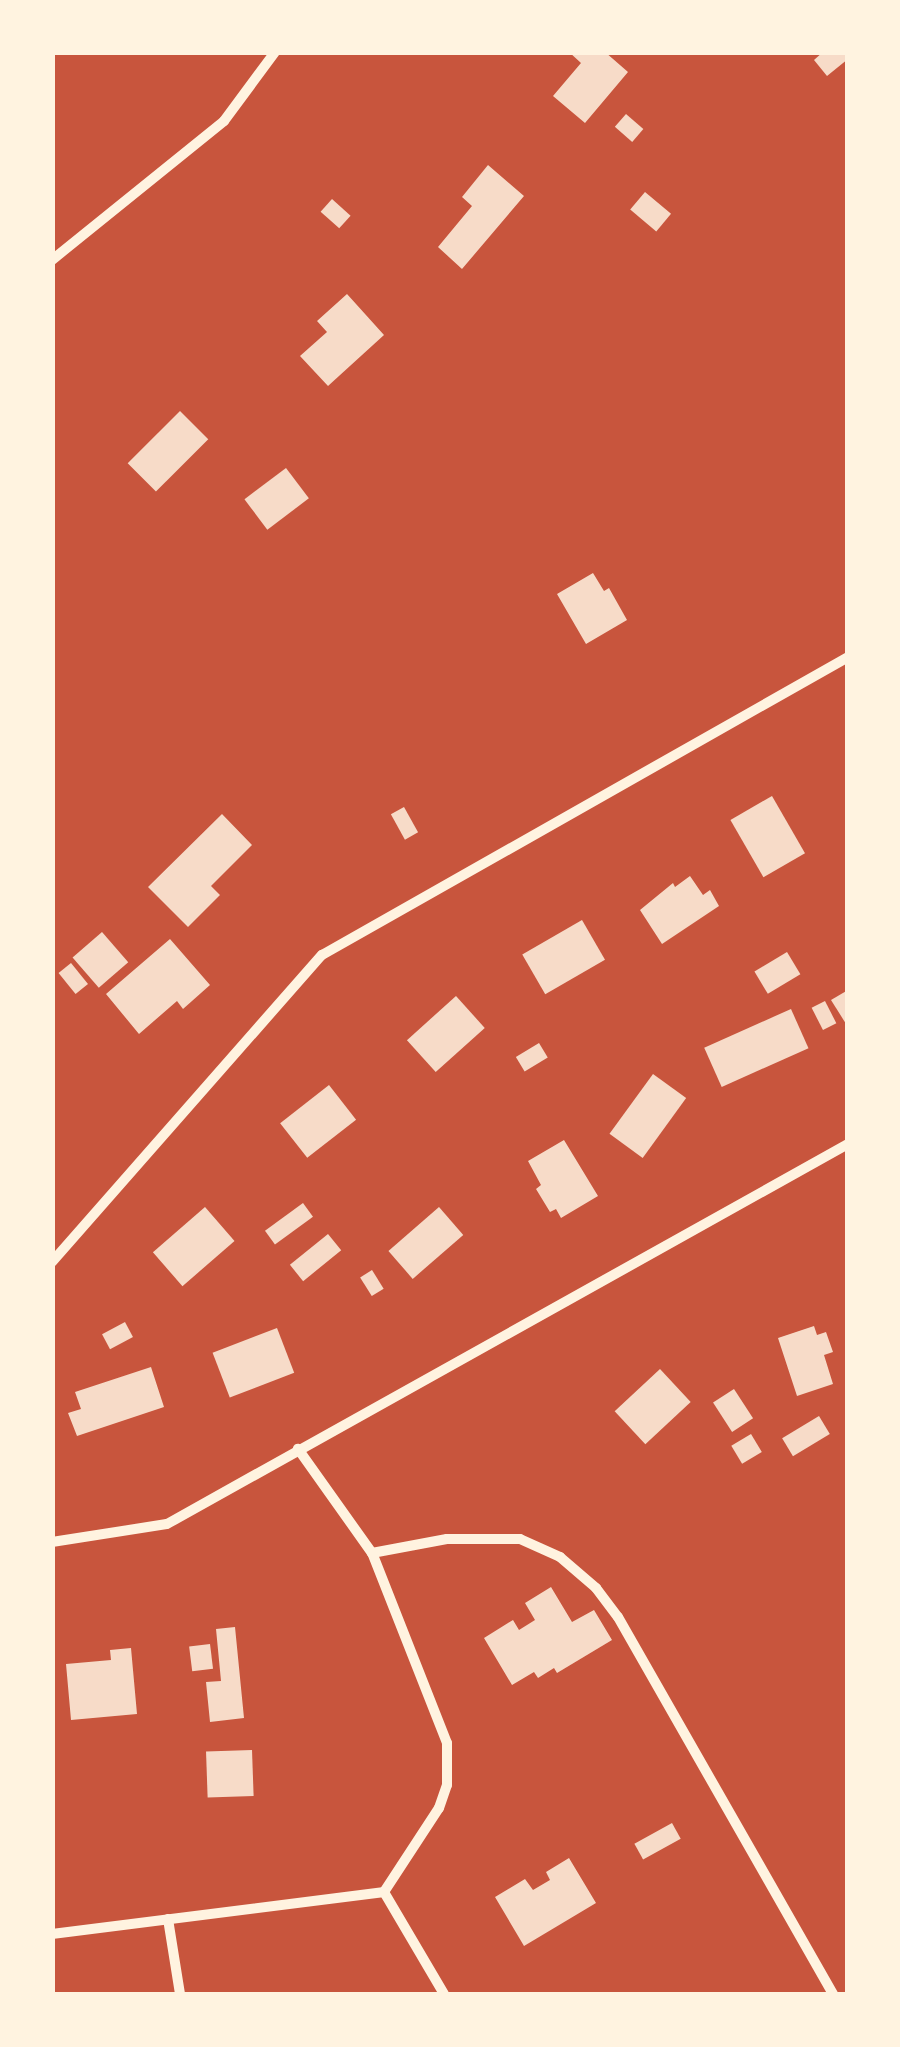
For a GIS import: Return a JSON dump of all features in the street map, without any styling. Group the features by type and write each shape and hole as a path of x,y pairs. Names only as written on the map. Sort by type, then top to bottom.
{"street":[{"path":"52,260 224,121 276,52"},
{"path":"52,1262 322,956 848,657"},
{"path":"52,1542 167,1524 848,1144"},
{"path":"52,1934 384,1892 439,1808 450,1762 447,1743 372,1554 298,1449"},
{"path":"372,1554 447,1539 520,1539 560,1556 596,1588 618,1617 833,1994"},
{"path":"384,1892 444,1994"},
{"path":"168,1920 180,1994"}],"building":[{"path":"569,52 605,52 628,72 585,123 553,96 581,63"},
{"path":"823,52 848,52 848,59 827,76 814,60"},
{"path":"626,114 643,129 632,142 615,127"},
{"path":"488,165 524,196 462,269 438,247 472,206 462,197"},
{"path":"645,192 671,214 656,231 630,210"},
{"path":"332,199 351,216 339,228 321,212"},
{"path":"347,294 384,335 328,386 300,356 327,332 317,321"},
{"path":"180,411 208,439 156,492 128,463"},
{"path":"286,468 309,498 267,530 244,499"},
{"path":"593,573 604,591 609,588 627,620 586,644 557,594"},
{"path":"772,796 805,853 763,877 730,820"},
{"path":"404,807 418,832 405,840 391,814"},
{"path":"222,814 252,845 211,886 220,895 188,927 148,887"},
{"path":"690,876 703,895 710,890 719,906 662,944 640,910 673,883 675,887"},
{"path":"582,920 605,960 545,994 522,954"},
{"path":"102,932 128,962 99,988 73,958"},
{"path":"170,939 210,985 183,1009 177,1001 139,1034 106,994"},
{"path":"787,952 800,974 768,994 754,972"},
{"path":"71,963 88,984 76,994 59,973"},
{"path":"848,990 848,1027 831,1000"},
{"path":"456,996 485,1028 436,1072 407,1040"},
{"path":"825,1001 836,1023 823,1030 812,1008"},
{"path":"791,1009 808,1048 722,1087 704,1048"},
{"path":"539,1043 548,1058 525,1071 516,1057"},
{"path":"653,1074 686,1098 643,1158 610,1134"},
{"path":"329,1085 356,1120 307,1158 280,1123"},
{"path":"564,1140 598,1196 561,1218 556,1209 550,1212 536,1189 541,1185 528,1161"},
{"path":"303,1203 313,1217 275,1244 265,1231"},
{"path":"205,1207 235,1241 182,1286 153,1252"},
{"path":"439,1207 463,1235 413,1279 388,1251"},
{"path":"328,1234 341,1250 303,1281 290,1265"},
{"path":"372,1270 384,1289 372,1296 360,1277"},
{"path":"125,1322 133,1337 110,1349 102,1334"},
{"path":"814,1326 817,1335 826,1332 833,1352 824,1355 833,1384 797,1396 778,1338"},
{"path":"277,1328 294,1373 230,1398 213,1353"},
{"path":"151,1367 164,1407 77,1436 68,1413 81,1409 75,1392"},
{"path":"660,1369 691,1402 645,1444 615,1411"},
{"path":"734,1389 753,1418 732,1432 713,1403"},
{"path":"819,1416 830,1434 793,1456 782,1438"},
{"path":"751,1434 762,1452 742,1464 731,1446"},
{"path":"551,1587 572,1622 594,1610 612,1640 557,1673 554,1668 538,1678 534,1672 512,1685 484,1638 513,1620 519,1630 535,1620 525,1603"},
{"path":"235,1627 244,1718 210,1722 206,1682 221,1681 216,1629"},
{"path":"210,1644 213,1669 192,1671 189,1647"},
{"path":"131,1648 137,1714 71,1720 66,1664 111,1660 110,1650"},
{"path":"252,1750 254,1796 208,1798 206,1752"},
{"path":"672,1823 681,1839 643,1860 634,1844"},
{"path":"569,1858 596,1903 524,1946 495,1897 525,1879 533,1890 550,1880 546,1872"}]}
